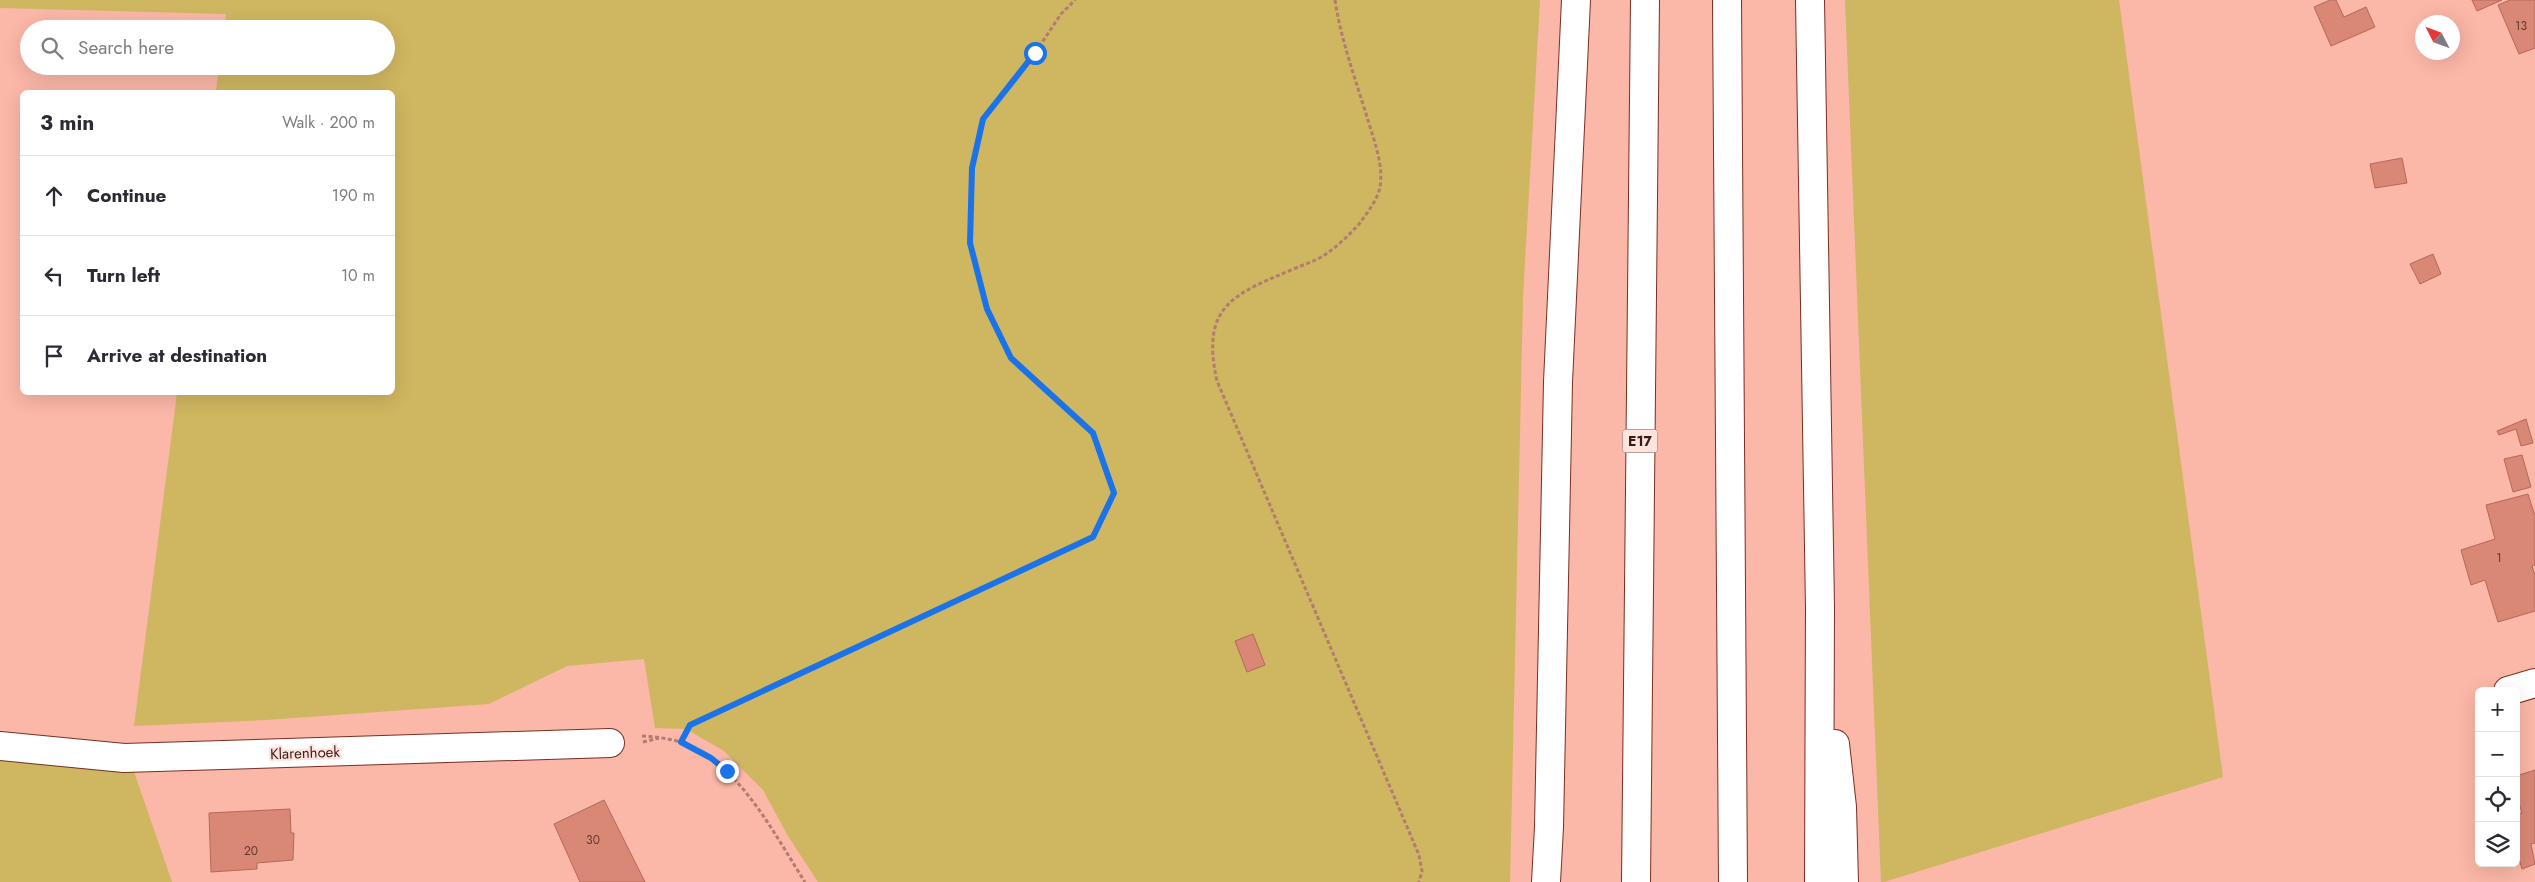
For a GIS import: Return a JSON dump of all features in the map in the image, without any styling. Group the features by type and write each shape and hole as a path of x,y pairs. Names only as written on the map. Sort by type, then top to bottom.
{"main road":[{"path":"1546,882 1550,817 1558,382 1576,0"},
{"name":"E17","path":"1636,882 1645,0"},
{"path":"1728,0 1733,882"},
{"path":"1810,0 1820,608 1819,882"},
{"path":"1558,382 1562,882"},
{"path":"1820,608 1842,807 1844,882"},
{"path":"2520,687 2535,683"},
{"name":"Klarenhoek","path":"0,746 124,758 610,743"}],"path":[{"path":"681,742 690,725 1093,537 1114,493 1093,433 1011,358 987,309 970,243 972,168 983,119 1035,53 1061,14 1075,0"},
{"path":"1334,0 1339,24 1378,156 1380,187 1361,221 1349,236 1323,256 1246,289 1233,298 1223,310 1214,328 1213,363 1217,381 1419,855 1422,871 1419,882"},
{"path":"661,738 681,742 711,758 727,771 769,825 805,882"}],"shaded area":[{"path":"0,0 1540,0 1523,297 1510,882 818,882 788,836 763,790 724,751 686,729 655,728 644,659 567,666 489,704 266,720 134,726 177,395 395,395 395,90 216,90 218,75 395,75 395,20 225,20 226,14 0,8"},
{"path":"1845,0 2119,0 2223,777 1884,882 1881,882"},
{"path":"0,754 132,766 172,882 0,882"}],"building":[{"path":"2330,0 2336,0 2344,17 2366,7 2375,27 2331,46 2314,7"},
{"path":"2472,0 2502,0 2477,11"},
{"path":"2510,0 2535,0 2535,48 2519,54 2498,5"},
{"path":"2402,158 2407,183 2375,188 2370,164"},
{"path":"2433,254 2441,274 2420,284 2410,264"},
{"path":"2526,419 2533,443 2521,446 2516,429 2499,435 2497,431"},
{"path":"2522,455 2531,487 2513,492 2504,459"},
{"path":"2528,494 2535,516 2535,565 2532,566 2535,575 2535,611 2498,622 2485,580 2471,585 2461,550 2495,539 2486,505"},
{"path":"1253,634 1265,665 1247,672 1235,641"},
{"path":"2535,770 2535,843 2531,844 2535,864 2522,869 2520,862 2520,813 2522,813 2520,806 2520,775"},
{"path":"604,800 645,882 580,882 554,824"},
{"path":"290,809 291,833 294,833 293,860 257,863 257,869 211,872 209,813"}],"route":[{"path":"727,771 711,758 681,742 690,725 1093,537 1114,493 1093,433 1011,358 987,309 970,243 972,168 983,119 1035,53"}]}
